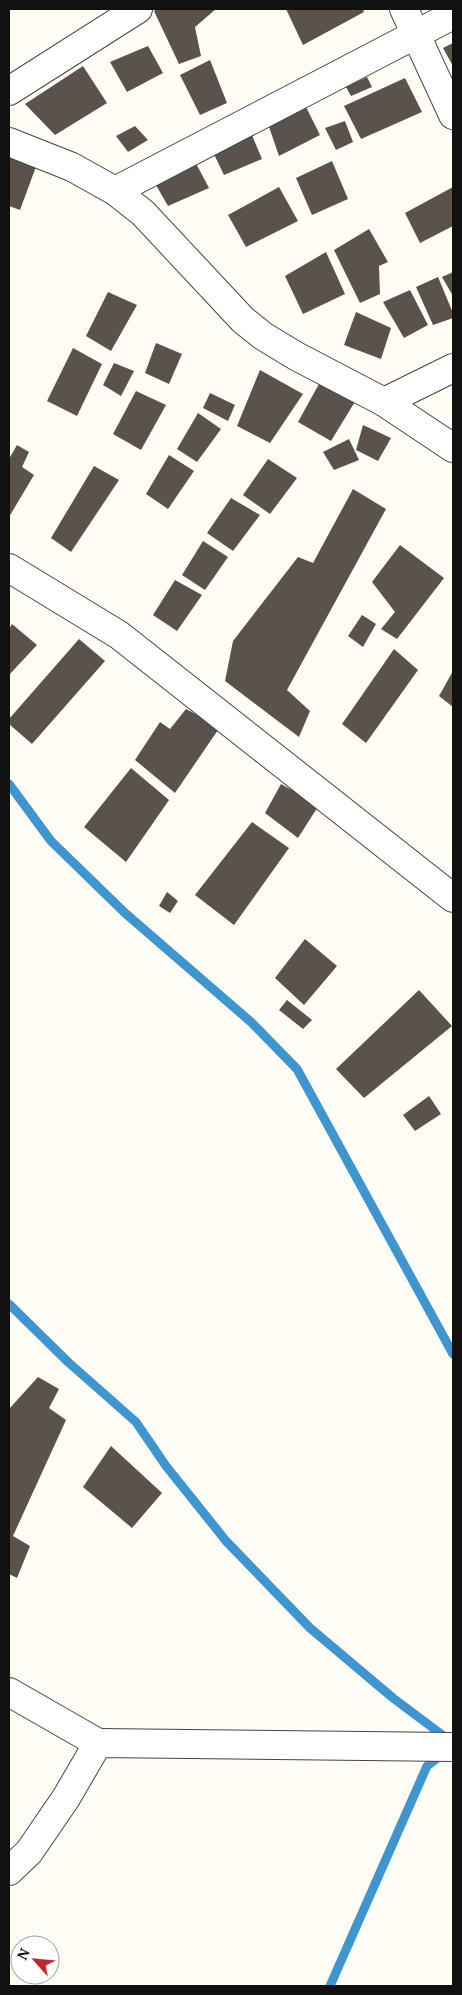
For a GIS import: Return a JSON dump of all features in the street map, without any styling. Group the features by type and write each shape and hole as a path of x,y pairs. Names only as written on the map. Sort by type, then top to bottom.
{"street":[{"path":"9,91 138,9"},
{"path":"404,9 453,115"},
{"path":"115,191 453,15"},
{"path":"9,142 72,167 115,191 143,213 243,320 263,336 296,356 384,402 453,448"},
{"path":"384,402 453,368"},
{"path":"9,568 119,635 453,898"},
{"path":"9,1692 98,1743 453,1747"},
{"path":"9,1871 29,1852 66,1798 98,1743"}],"building":[{"path":"157,9 216,9 195,27 201,56 179,64 154,11"},
{"path":"286,9 363,9 364,12 303,45"},
{"path":"453,43 453,66 443,48"},
{"path":"148,46 163,73 127,92 110,62"},
{"path":"210,60 227,103 200,115 180,75"},
{"path":"83,66 107,103 55,135 25,104"},
{"path":"367,77 372,87 351,96 346,87"},
{"path":"405,78 422,112 361,139 344,106"},
{"path":"303,101 320,135 279,156 266,118"},
{"path":"345,121 353,142 336,150 325,128"},
{"path":"135,126 148,140 128,152 116,136"},
{"path":"249,128 262,159 224,175 210,146"},
{"path":"9,155 37,164 20,210 9,206"},
{"path":"192,156 209,188 168,206 152,178"},
{"path":"332,161 348,199 312,215 296,178"},
{"path":"279,187 298,221 246,247 228,215"},
{"path":"453,187 453,226 420,243 405,213"},
{"path":"369,229 388,262 379,266 380,294 360,303 334,250"},
{"path":"326,252 345,294 303,314 285,276"},
{"path":"453,272 453,296 442,277"},
{"path":"438,277 453,313 453,318 433,325 416,287"},
{"path":"410,290 428,325 404,338 383,302"},
{"path":"108,292 137,305 111,351 86,336"},
{"path":"356,312 391,328 381,359 344,345"},
{"path":"156,343 182,354 169,384 145,373"},
{"path":"73,348 102,364 77,416 47,401"},
{"path":"114,363 134,371 121,396 103,385"},
{"path":"260,370 303,394 270,443 237,426"},
{"path":"320,382 356,400 331,441 298,422"},
{"path":"136,391 166,405 141,450 113,434"},
{"path":"210,393 235,405 228,421 203,408"},
{"path":"198,413 221,429 197,462 177,449"},
{"path":"363,425 391,438 378,461 356,450"},
{"path":"349,439 359,460 334,470 323,452"},
{"path":"17,445 29,452 22,467 34,475 9,517 9,459"},
{"path":"169,455 194,471 168,509 146,494"},
{"path":"268,459 297,478 270,514 243,495"},
{"path":"94,466 119,480 71,552 51,538"},
{"path":"353,489 386,509 287,690 310,711 299,737 225,681 233,641 298,557 313,563"},
{"path":"231,498 260,515 233,551 207,533"},
{"path":"203,541 228,557 205,590 182,575"},
{"path":"400,545 444,578 397,639 381,629 395,612 372,582"},
{"path":"175,580 202,595 177,631 153,615"},
{"path":"362,615 376,624 363,647 348,636"},
{"path":"12,624 37,645 9,675 9,629"},
{"path":"79,639 105,661 32,744 9,724 9,719"},
{"path":"394,649 418,670 366,743 342,724"},
{"path":"453,671 453,707 439,696"},
{"path":"186,709 220,727 175,793 135,760 160,722 170,729"},
{"path":"131,768 169,800 126,862 84,827"},
{"path":"281,784 319,805 298,838 265,813"},
{"path":"252,822 289,848 234,925 195,895"},
{"path":"167,892 178,901 170,913 159,906"},
{"path":"305,939 337,966 304,1005 275,978"},
{"path":"419,990 452,1026 364,1098 336,1069"},
{"path":"287,1000 312,1020 303,1029 279,1010"},
{"path":"429,1096 441,1114 415,1131 403,1115"},
{"path":"38,1377 59,1389 49,1408 66,1420 13,1536 30,1546 17,1578 9,1574 9,1409"},
{"path":"111,1446 162,1493 132,1528 83,1487"}],"waterway":[{"path":"9,784 51,841 125,913 251,1022 297,1069 453,1354"},
{"path":"9,1304 68,1362 136,1422 166,1466 226,1541 310,1628 393,1698 449,1740"},
{"path":"330,1986 427,1766 443,1754"}]}
